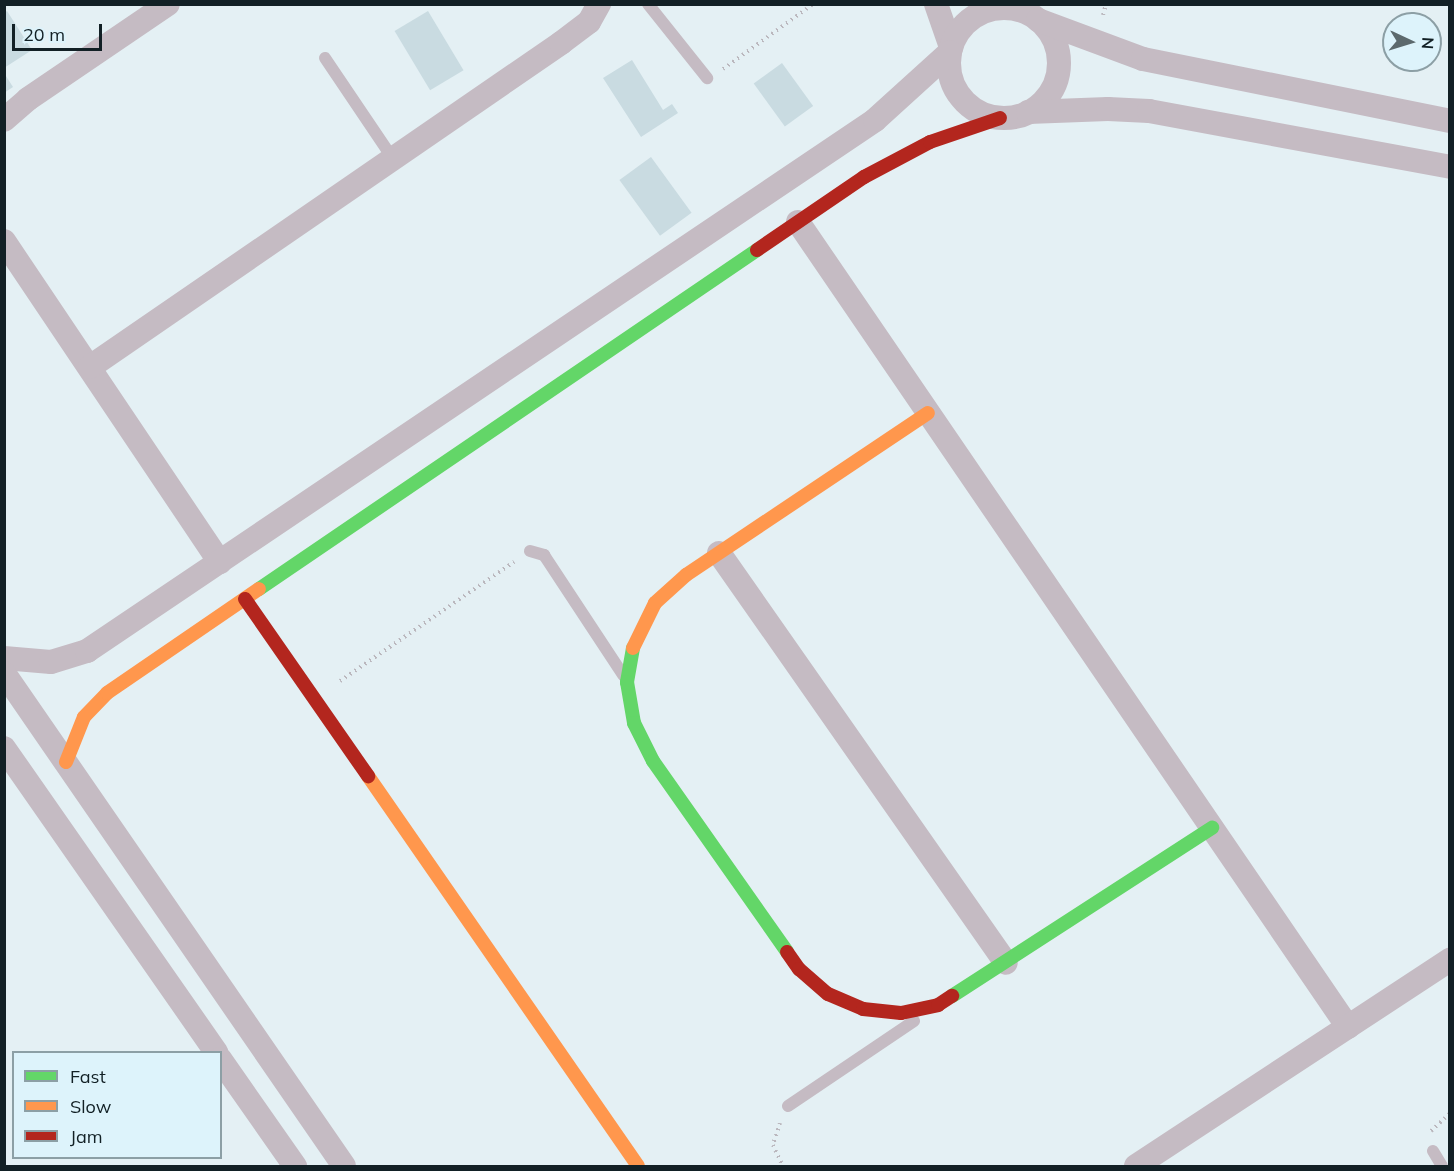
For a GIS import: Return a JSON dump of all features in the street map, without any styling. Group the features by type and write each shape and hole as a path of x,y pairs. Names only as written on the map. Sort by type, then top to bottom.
{"street":[{"path":"4,120 28,99 168,4"},
{"path":"90,367 561,43 589,22 598,4"},
{"path":"936,4 951,50"},
{"path":"1000,118 985,115 960,96 949,68 951,50 958,32 985,12 1001,8 1029,14 1095,44 1152,61 1449,121"},
{"path":"1028,112 1043,102 1053,87 1058,69 1057,51 1029,14"},
{"path":"4,658 51,662 87,651 875,120 951,50"},
{"path":"66,762 76,732 94,704 798,222 896,158 1000,118 1028,112 1108,109 1149,111 1449,167"},
{"path":"798,222 1347,1027"},
{"path":"4,241 220,562"},
{"path":"928,413 719,552 655,603 635,640 627,682 634,723 653,761 800,969 828,994 863,1009 901,1013 938,1005 1212,828"},
{"path":"719,552 1006,963"},
{"path":"245,599 638,1167"},
{"path":"4,673 344,1167"},
{"path":"4,748 215,1051"},
{"path":"1136,1167 1449,960"},
{"path":"222,1062 295,1167"}],"lane":[{"path":"648,4 707,78"},
{"path":"325,58 393,159"},
{"path":"530,551 544,555 627,682"},
{"path":"788,1106 938,1005"},
{"path":"1433,1151 1442,1167"}],"path":[{"path":"707,78 813,4"},
{"path":"314,699 530,551"},
{"path":"783,1167 773,1144 788,1106"}],"building":[{"path":"7,11 32,50 4,68 4,13"},
{"path":"428,11 464,70 430,90 395,31"},
{"path":"632,60 663,110 672,104 678,113 641,137 603,78"},
{"path":"782,63 813,106 785,126 754,84"},
{"path":"4,73 13,87 4,93"},
{"path":"651,157 692,213 660,236 619,180"}],"traffic: fast":[{"path":"259,589 757,250"},
{"path":"633,648 627,682 634,723 653,761 787,952"},
{"path":"952,996 1212,828"}],"traffic: slow":[{"path":"633,648 655,603 686,575 928,413"},
{"path":"66,762 84,717 107,693 259,589"},
{"path":"368,776 638,1166"}],"traffic: jam":[{"path":"757,250 864,177 930,142 1000,118"},
{"path":"245,599 368,776"},
{"path":"787,952 799,969 828,994 863,1009 901,1013 938,1005 952,996"}]}
